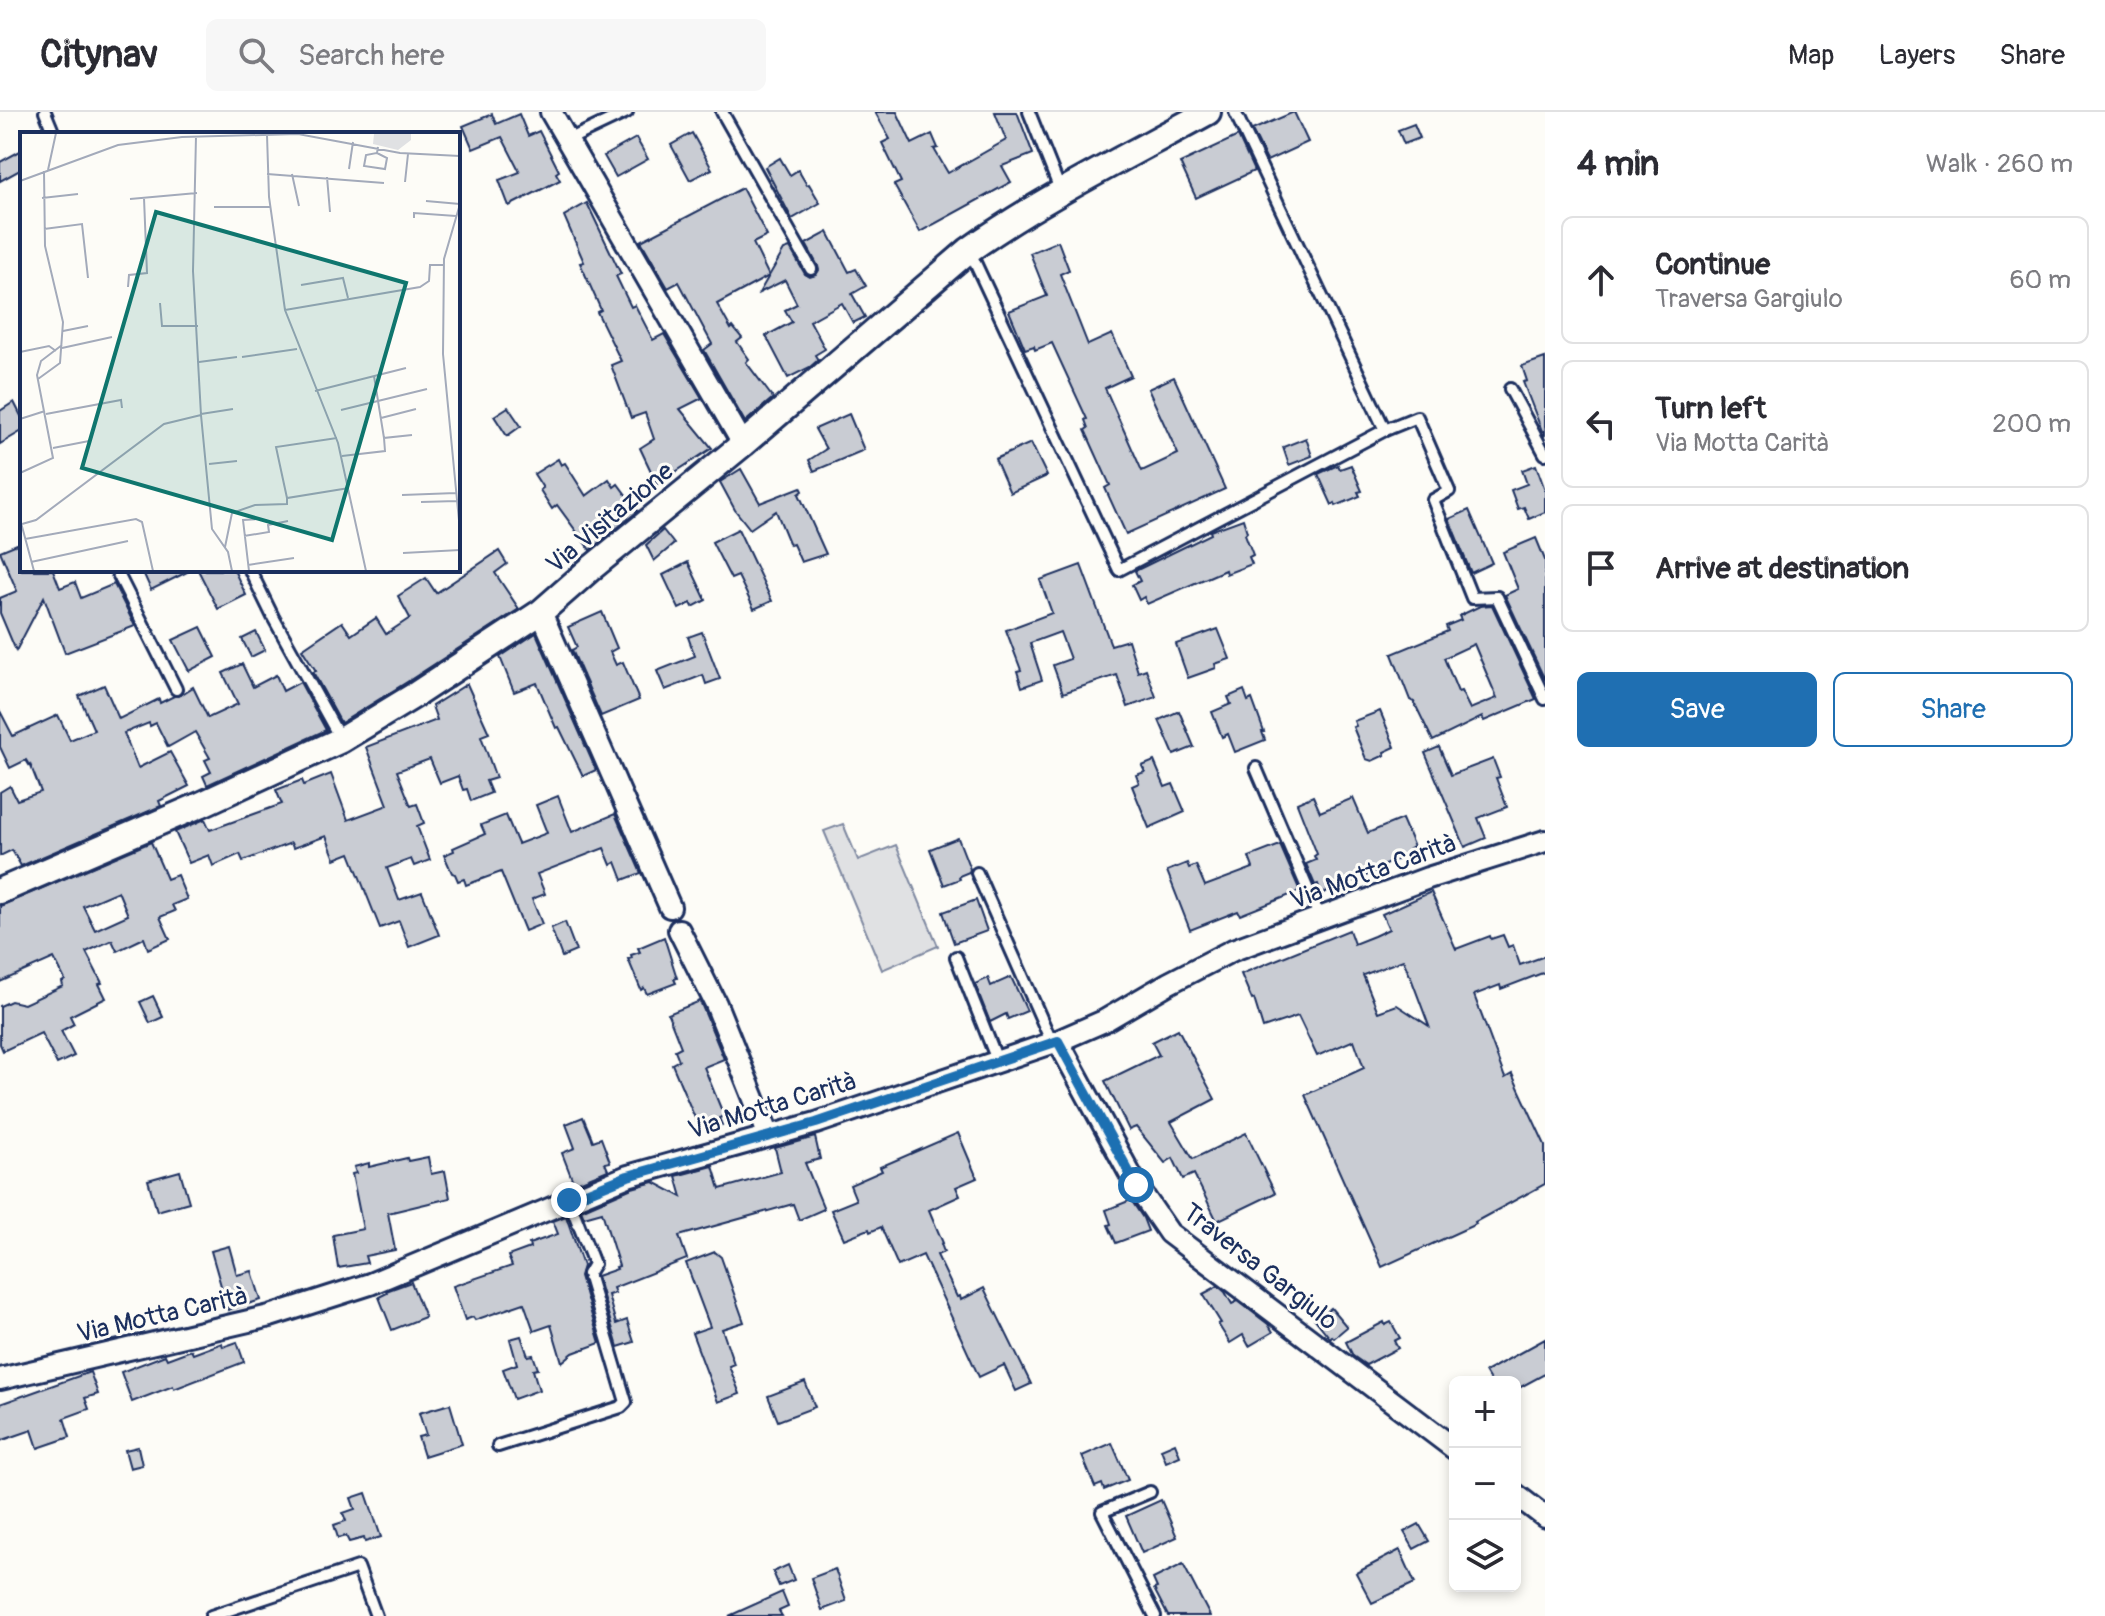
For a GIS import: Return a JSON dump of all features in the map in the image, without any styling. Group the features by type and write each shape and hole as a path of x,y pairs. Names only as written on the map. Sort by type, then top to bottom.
{"street":[{"path":"551,112 743,444"},
{"name":"Via Visitazione","path":"0,891 341,740 415,695 541,612 969,250 1061,192 1208,112"},
{"path":"541,612 670,907"},
{"name":"Via Motta Carità","path":"0,1379 270,1316 370,1284 628,1176 816,1123 1055,1042 1104,1021 1233,950 1428,878 1545,841"},
{"path":"679,930 716,1004 769,1136"},
{"name":"Traversa Gargiulo","path":"1055,1042 1136,1185 1169,1233 1454,1448"},
{"path":"1521,1499 1545,1517"}],"lane":[{"path":"45,112 53,132"},
{"path":"568,140 627,112"},
{"path":"722,112 811,269"},
{"path":"1029,112 1061,192"},
{"path":"1235,112 1385,430"},
{"path":"969,250 1119,570 1385,430 1417,417 1449,491 1433,500 1472,598 1497,597 1545,699"},
{"path":"1510,389 1545,454"},
{"path":"117,572 176,689"},
{"path":"251,572 341,740"},
{"path":"1256,768 1320,918"},
{"path":"977,873 1055,1042"},
{"path":"956,957 997,1060"},
{"path":"498,1446 621,1407 626,1402 588,1274 594,1264 569,1200"},
{"path":"1150,1492 1102,1512 1155,1616"},
{"path":"211,1616 358,1567 376,1616"}],"shaded area":[{"path":"843,824 858,860 896,845 938,946 882,970 824,831"}],"building":[{"path":"875,112 897,112 912,144 932,134 938,148 934,149 948,173 1006,140 995,112 1017,112 1033,154 1002,166 1011,182 920,232 894,185 901,182 882,143 890,139"},
{"path":"1294,112 1308,142 1267,161 1252,130"},
{"path":"492,114 496,124 519,114 528,136 539,131 559,171 556,173 560,180 509,206 499,180 520,172 502,137 473,149 463,126"},
{"path":"1414,124 1420,138 1404,144 1398,130"},
{"path":"692,133 712,169 690,180 671,145"},
{"path":"1238,136 1254,171 1196,198 1180,163"},
{"path":"636,138 648,159 616,177 604,156"},
{"path":"20,151 20,170 0,181 0,162"},
{"path":"780,158 790,175 798,170 820,203 792,219 765,167"},
{"path":"742,188 767,236 753,243 769,276 717,304 731,329 733,327 742,338 737,342 749,359 746,362 773,398 745,422 704,350 712,344 679,282 668,288 641,241"},
{"path":"587,203 621,274 616,276 631,307 635,305 653,340 664,334 702,398 680,409 712,448 657,484 640,448 654,439 645,413 631,418 611,365 621,361 597,312 601,310 564,216"},
{"path":"828,232 849,272 856,269 866,286 852,294 865,317 853,323 842,303 810,321 825,349 815,355 818,360 810,367 788,378 766,336 792,322 785,310 797,304 785,280 759,293 784,250 790,248 805,274 810,277 816,275 818,266 806,244"},
{"path":"1058,241 1069,270 1060,274 1088,345 1112,334 1131,376 1105,388 1142,471 1178,454 1148,389 1174,377 1225,489 1126,534 1105,488 1110,485 1085,430 1088,428 1087,419 1052,343 1035,350 1034,346 1025,349 1009,311 1047,296 1030,253"},
{"path":"1545,358 1544,436 1523,382 1527,381 1522,366"},
{"path":"14,402 20,414 20,432 0,444 0,411"},
{"path":"508,407 521,426 507,436 494,416"},
{"path":"849,414 864,450 814,471 809,460 826,449 815,429"},
{"path":"1306,438 1312,456 1289,465 1283,447"},
{"path":"1031,443 1047,476 1010,493 995,459"},
{"path":"558,459 561,465 565,463 586,496 609,479 614,487 618,484 638,511 590,550 557,505 552,509 534,474"},
{"path":"1338,465 1340,469 1351,465 1362,491 1358,492 1360,496 1336,506 1335,503 1332,505 1318,474"},
{"path":"1536,465 1545,490 1545,512 1529,519 1524,507 1518,509 1511,490 1527,484 1522,470"},
{"path":"741,469 760,503 801,487 803,491 799,494 826,554 801,562 776,511 750,529 735,510 720,482"},
{"path":"1469,510 1492,563 1471,573 1449,519"},
{"path":"1243,519 1253,555 1249,557 1252,564 1226,574 1225,570 1147,604 1144,597 1139,600 1132,585 1140,581 1135,571 1211,534 1210,531"},
{"path":"738,529 772,601 754,609 738,576 731,579 712,542"},
{"path":"663,530 674,544 654,561 646,545"},
{"path":"1536,538 1545,560 1545,680 1505,595 1518,589 1503,552"},
{"path":"17,544 20,572 54,572 60,588 75,582 81,598 114,584 135,626 65,653 44,597 16,651 0,613 0,598 17,591 0,551"},
{"path":"499,551 507,564 495,573 519,609 341,723 302,649 342,622 351,635 376,618 386,634 410,618 398,596 426,578 436,593"},
{"path":"688,562 706,600 693,607 691,603 679,609 663,575"},
{"path":"1081,565 1111,645 1128,640 1138,672 1146,669 1156,697 1128,707 1117,675 1063,693 1053,665 1070,659 1060,632 1030,643 1042,680 1022,687 1017,671 1021,670 1006,630 1052,613 1040,580"},
{"path":"143,572 187,572 151,590"},
{"path":"199,572 235,572 246,595 218,609"},
{"path":"1492,605 1536,699 1484,721 1482,717 1433,741 1414,702 1410,700 1392,654 1448,631 1446,626 1461,620 1459,616 1480,606","holes":["1474,644 1497,698 1470,709 1461,691 1458,692 1444,658"]},
{"path":"602,612 617,648 610,652 616,665 623,662 639,700 601,716 572,650 577,647 568,627"},
{"path":"201,627 216,657 189,671 173,640"},
{"path":"1218,629 1230,659 1215,664 1216,668 1188,678 1176,644"},
{"path":"256,632 265,650 251,657 242,639"},
{"path":"702,632 720,679 706,684 703,675 665,690 657,671 695,656 688,637"},
{"path":"536,633 596,770 583,776 559,727 556,728 537,683 514,692 500,657"},
{"path":"242,664 253,687 276,675 283,691 300,682 326,730 207,785 203,776 211,772 205,760 210,758 195,732 168,747 156,723 150,726 149,723 124,733 138,768 170,752 189,786 159,801 161,806 21,866 12,850 0,856 0,792 10,786 17,800 41,792 26,760 10,768 0,747 0,711 13,736 58,715 70,740 94,730 79,696 104,685 119,719 159,699 160,703 179,696 193,687 208,718 238,704 223,673"},
{"path":"467,684 489,733 481,736 496,778 486,781 491,793 471,801 458,776 440,783 430,759 397,771 411,806 417,804 424,823 417,826 430,860 414,866 411,859 387,868 399,900 422,892 439,935 409,947 399,921 380,928 350,853 335,859 326,836 293,848 291,843 243,861 240,854 213,866 209,855 189,863 175,832 205,819 210,830 282,804 276,790 302,780 304,785 331,774 348,820 388,805 366,747 437,720 432,706"},
{"path":"1244,690 1248,701 1252,699 1265,740 1235,752 1228,734 1222,737 1212,712 1231,704 1228,697"},
{"path":"1179,711 1194,747 1174,755 1159,720"},
{"path":"1380,711 1395,747 1372,761 1366,759 1353,727 1356,726 1354,721"},
{"path":"1439,747 1451,775 1493,759 1500,777 1496,778 1507,807 1478,818 1486,838 1465,847 1425,753"},
{"path":"1154,761 1165,787 1173,784 1185,812 1149,828 1132,786 1139,783 1136,775 1145,772 1142,766"},
{"path":"558,796 572,832 615,814 641,873 623,880 616,862 611,865 604,848 537,874 545,894 532,899 542,924 525,931 501,872 466,885 464,879 458,881 452,873 444,855 485,834 481,825 506,815 518,844 547,833 536,805"},
{"path":"1313,796 1320,812 1353,798 1368,833 1402,819 1414,847 1409,849 1411,854 1321,894 1306,864 1316,860 1314,856 1317,854 1297,803"},
{"path":"958,838 970,869 959,876 960,879 944,885 930,849"},
{"path":"151,842 167,879 177,875 187,899 172,905 175,911 160,917 170,939 148,949 144,938 117,951 112,940 86,952 106,998 70,1016 74,1024 61,1031 74,1056 57,1064 41,1033 3,1051 0,1044 0,1006 11,1001 24,1004 63,986 65,980 54,958 0,982 0,906","holes":["118,891 128,915 95,930 83,906"]},
{"path":"1280,845 1300,891 1240,915 1238,911 1190,930 1167,871 1187,863 1189,868 1196,865 1205,886 1253,868 1249,857"},
{"path":"1431,892 1456,949 1490,936 1491,939 1503,935 1508,947 1513,945 1520,965 1545,956 1545,972 1501,989 1500,985 1474,995 1505,1078 1512,1074 1545,1145 1545,1184 1476,1224 1382,1267 1305,1095 1364,1068 1354,1040 1317,1056 1298,1016 1263,1028 1254,999 1241,974 1349,930 1354,944 1374,936 1389,929 1382,914","holes":["1403,960 1429,1026 1397,1005 1378,1012 1363,975"]},
{"path":"976,900 987,931 954,943 943,912"},
{"path":"565,922 576,951 562,957 551,928"},
{"path":"664,937 676,983 647,994 644,988 641,990 628,959 640,952 638,948"},
{"path":"1011,977 1027,1011 1008,1019 1006,1014 990,1022 975,984 988,978 991,986"},
{"path":"153,996 163,1017 150,1023 140,1002"},
{"path":"700,1001 724,1059 704,1067 724,1116 719,1118 722,1125 707,1131 705,1128 700,1130 672,1064 679,1060 675,1050 681,1047 668,1014"},
{"path":"1178,1029 1215,1099 1171,1122 1193,1159 1246,1133 1275,1193 1217,1221 1194,1174 1183,1179 1173,1158 1165,1163 1136,1127 1129,1130 1105,1081 1159,1055 1152,1042"},
{"path":"583,1117 593,1141 601,1138 610,1162 605,1163 608,1170 574,1184 562,1153 575,1148 566,1124"},
{"path":"958,1133 977,1178 956,1187 960,1196 929,1210 943,1243 944,1252 937,1255 961,1300 984,1288 1031,1384 1016,1391 1004,1365 979,1377 923,1255 898,1266 881,1227 844,1239 831,1210 856,1200 850,1185 882,1171 880,1167"},
{"path":"815,1137 820,1159 805,1163 824,1209 799,1220 793,1204 679,1236 687,1259 613,1288 615,1293 608,1295 616,1324 627,1320 634,1342 618,1347 597,1276 619,1266 602,1212 584,1217 581,1210 654,1182 682,1197 676,1176 713,1166 720,1189 781,1172 775,1148"},
{"path":"428,1157 431,1174 445,1171 450,1198 388,1213 395,1250 365,1256 367,1263 338,1268 333,1235 363,1229 352,1174 356,1173 354,1167"},
{"path":"180,1171 189,1202 157,1211 148,1180"},
{"path":"1131,1200 1148,1231 1116,1243 1108,1225 1111,1224 1106,1210"},
{"path":"566,1216 583,1266 580,1276 600,1343 573,1353 562,1362 551,1325 534,1331 524,1303 475,1320 473,1317 465,1320 453,1286 512,1266 508,1256 530,1248 529,1244 558,1234 553,1221"},
{"path":"229,1246 237,1275 252,1271 261,1300 228,1310 211,1251"},
{"path":"715,1252 721,1257 744,1322 722,1329 734,1364 729,1366 740,1394 718,1402 692,1333 710,1327 686,1263"},
{"path":"411,1282 425,1317 392,1330 379,1297 386,1291"},
{"path":"1218,1286 1232,1304 1238,1301 1268,1324 1273,1332 1249,1346 1243,1335 1230,1343 1203,1294"},
{"path":"1331,1308 1347,1327 1334,1338 1330,1338 1314,1318"},
{"path":"1384,1322 1385,1325 1391,1322 1400,1338 1394,1341 1398,1348 1366,1365 1353,1356 1346,1342"},
{"path":"521,1336 528,1356 533,1355 538,1369 533,1370 539,1390 514,1399 503,1369 517,1364 510,1339"},
{"path":"1545,1339 1545,1374 1521,1387 1521,1376 1487,1376 1485,1372"},
{"path":"237,1342 244,1362 132,1402 121,1372 165,1355 167,1359 191,1350 193,1354 222,1343 223,1347"},
{"path":"90,1372 98,1394 85,1398 89,1409 64,1418 70,1437 38,1448 32,1430 0,1441 0,1404"},
{"path":"805,1382 815,1407 778,1421 768,1396"},
{"path":"450,1404 462,1444 424,1456 418,1437 426,1435 419,1413"},
{"path":"1112,1443 1128,1480 1104,1490 1102,1484 1095,1487 1082,1456"},
{"path":"1175,1443 1180,1456 1166,1462 1161,1449"},
{"path":"138,1447 142,1465 130,1468 125,1450"},
{"path":"366,1493 381,1537 365,1542 364,1538 349,1542 346,1536 338,1538 334,1525 346,1521 343,1513 355,1509 351,1498"},
{"path":"1161,1500 1177,1537 1142,1553 1126,1516"},
{"path":"1419,1524 1429,1541 1414,1549 1404,1532"},
{"path":"1400,1550 1415,1583 1372,1603 1356,1573"},
{"path":"1183,1564 1210,1616 1168,1616 1154,1589 1157,1588 1153,1579"},
{"path":"788,1565 794,1580 779,1586 773,1572"},
{"path":"835,1569 846,1601 822,1610 811,1578"},
{"path":"782,1592 788,1607 779,1611 782,1616 729,1616"}],"route":[{"path":"569,1200 628,1176 816,1123 1058,1041 1136,1185"}]}
